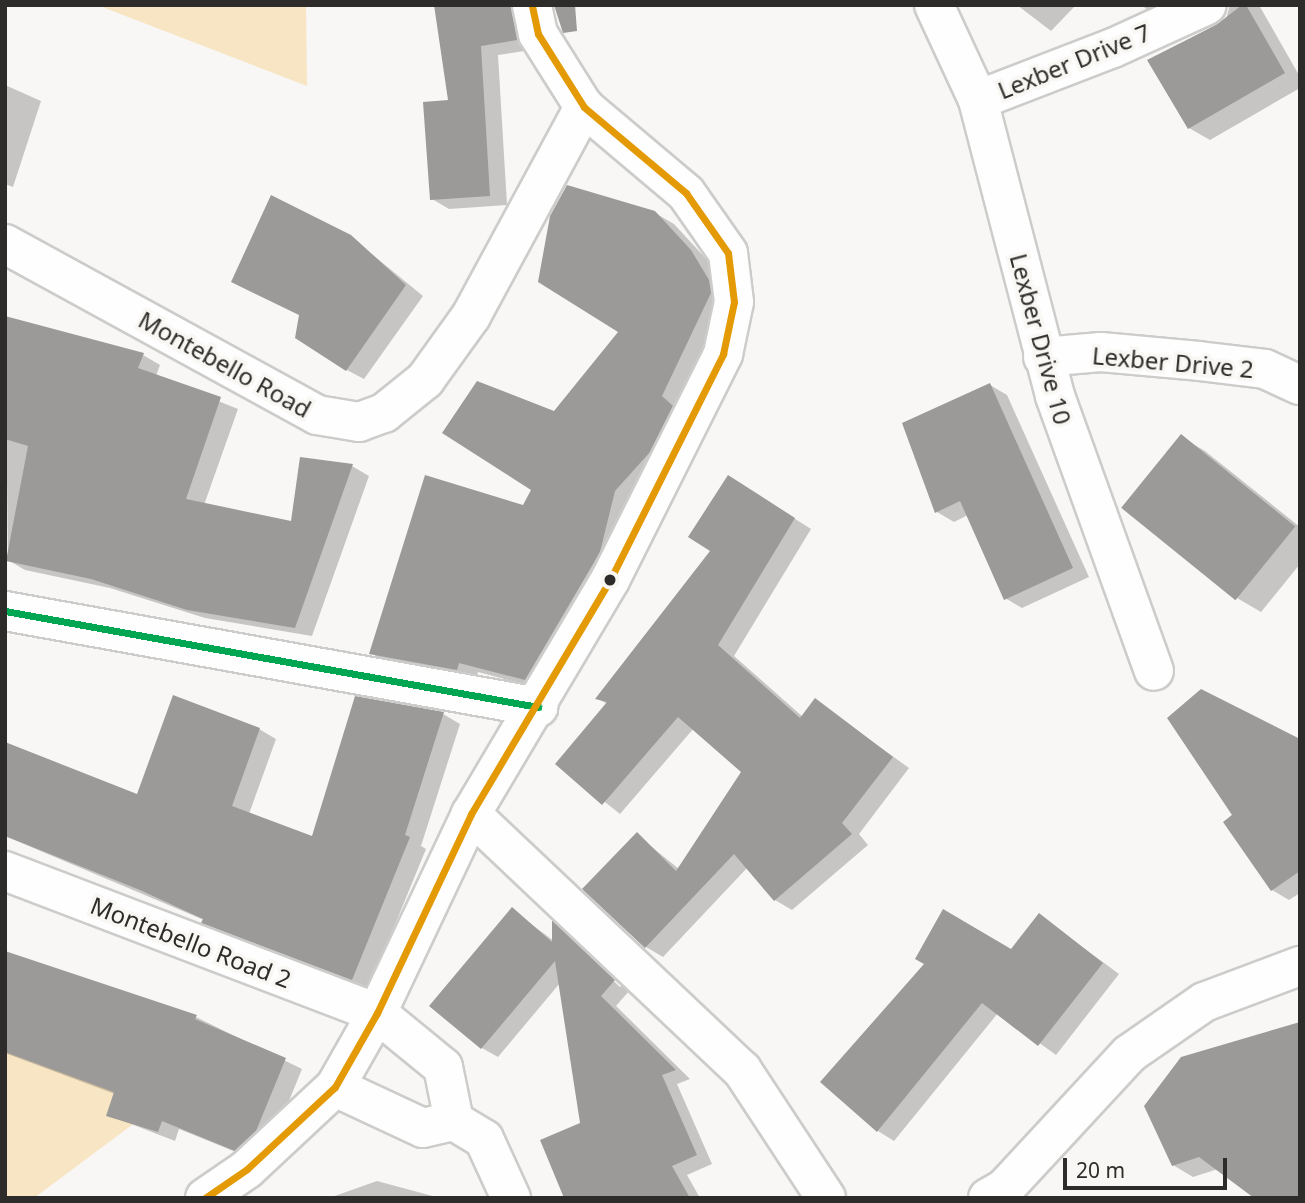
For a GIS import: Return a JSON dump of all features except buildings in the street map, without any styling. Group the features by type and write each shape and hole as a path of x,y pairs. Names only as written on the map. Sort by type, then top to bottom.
{"street":[{"path":"205,1198 247,1169 335,1087 377,1013 471,814 538,707 687,431 723,355 734,302 728,253 686,193 584,107 538,34 533,5"},
{"name":"Lexber Drive 10","path":"934,5 978,100 1044,357 1078,467 1154,671"},
{"name":"Lexber Drive 7","path":"978,100 1113,48 1208,5"},
{"name":"Montebello Road","path":"5,244 317,415 359,422 384,413 425,380 463,326 584,107"},
{"name":"Lexber Drive 2","path":"1044,357 1101,352 1199,361 1265,369 1300,385"},
{"path":"5,611 538,707"},
{"path":"471,814 743,1070 827,1198"},
{"name":"Montebello Road 2","path":"5,871 377,1013 443,1067 454,1121"},
{"path":"1005,1194 1129,1054 1204,1002 1300,966"},
{"path":"335,1087 423,1128 454,1121 484,1139 511,1198"}],"shaded area":[{"path":"97,5 306,5 307,86"},
{"path":"5,1016 179,1090 34,1198 5,1198"}],"transit line":[{"path":"205,1198 247,1169 335,1087 377,1013 471,814 610,580 723,354 734,302 728,253 686,193 584,107 538,34 532,5"},
{"path":"5,611 538,707"}]}
